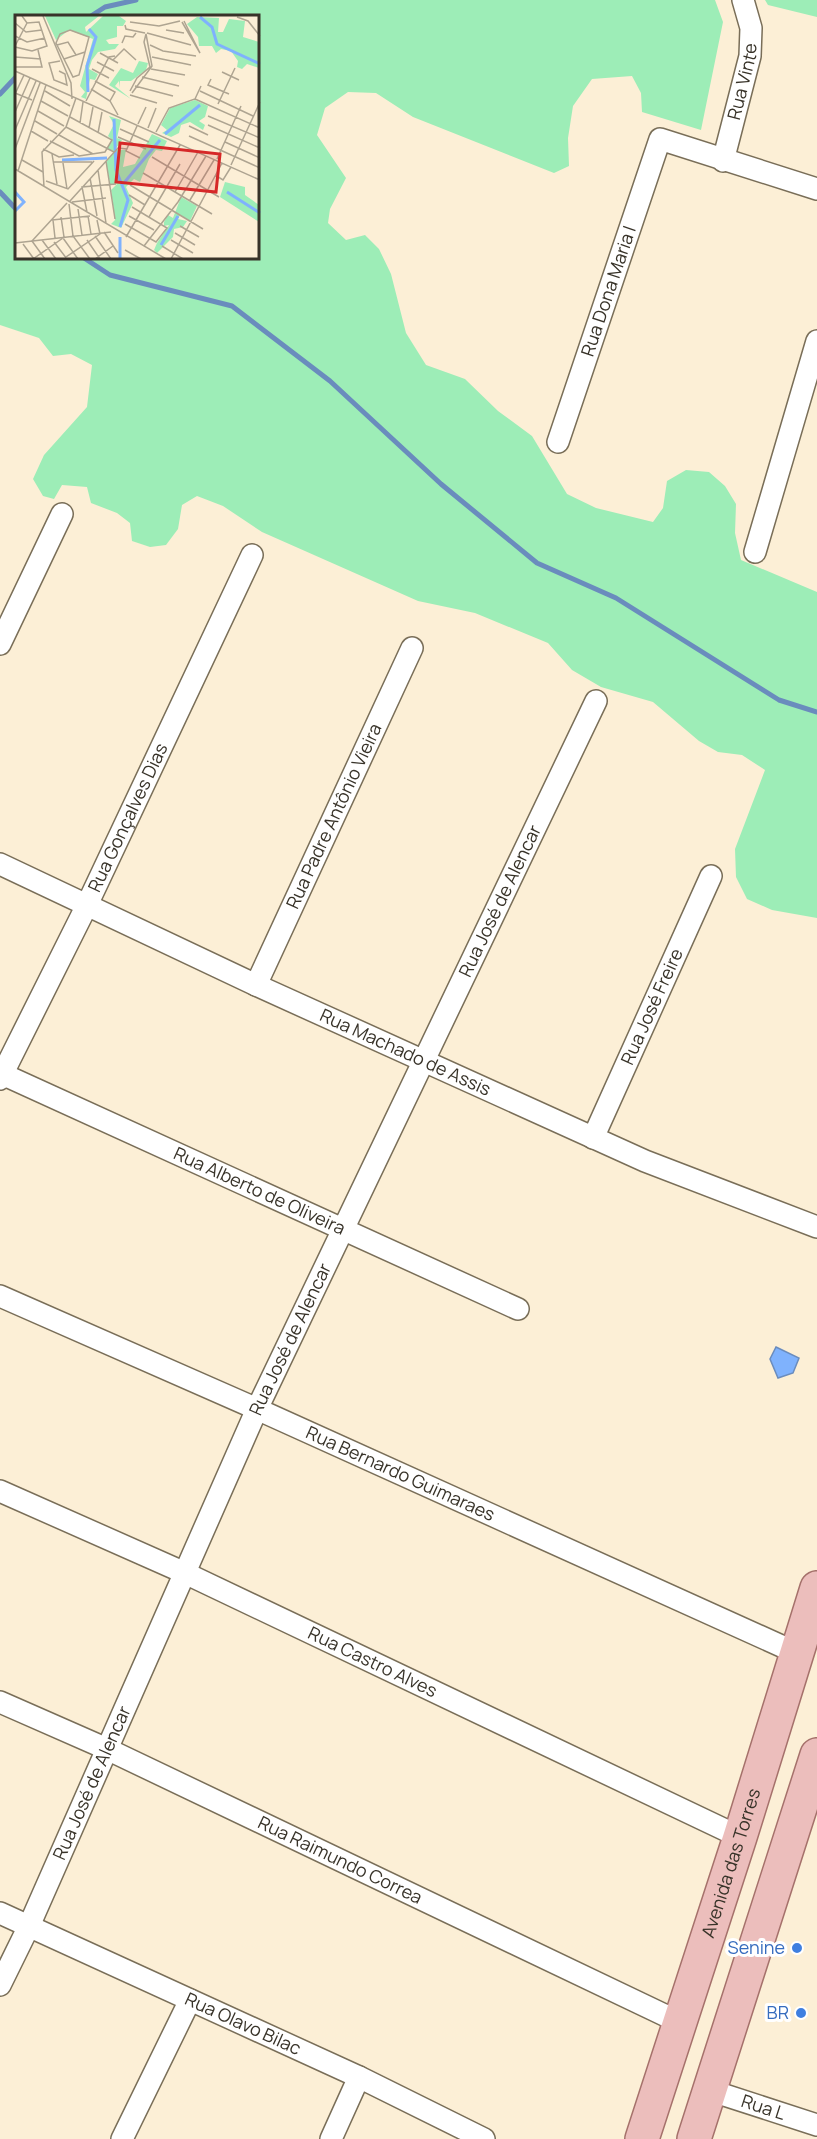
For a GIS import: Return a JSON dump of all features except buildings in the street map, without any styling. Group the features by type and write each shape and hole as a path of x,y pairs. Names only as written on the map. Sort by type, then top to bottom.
{"main road":[{"name":"Avenida das Torres","path":"642,2139 799,1654 817,1588"},
{"path":"694,2139 817,1755"}],"street":[{"name":"Rua Vinte","path":"723,161 750,56 751,28 743,0"},
{"name":"Rua Dona Maria I","path":"558,442 660,140 723,161"},
{"path":"723,161 817,189"},
{"path":"754,552 817,341"},
{"path":"0,644 62,514"},
{"name":"Rua Gonçalves Dias","path":"1,1075 86,907 252,555"},
{"name":"Rua Padre Antônio Vieira","path":"256,986 412,648"},
{"name":"Rua José de Alencar","path":"0,1985 29,1926 257,1409 596,701"},
{"name":"Rua Machado de Assis","path":"0,864 86,907 256,986 593,1138 645,1161 817,1227"},
{"name":"Rua José Freire","path":"593,1138 711,876"},
{"name":"Rua Alberto de Oliveira","path":"1,1075 518,1309"},
{"name":"Rua Bernardo Guimaraes","path":"0,1296 257,1409 799,1654"},
{"name":"Rua Castro Alves","path":"0,1491 185,1573 740,1837"},
{"name":"Rua Raimundo Correa","path":"0,1702 107,1749 679,2022"},
{"name":"Rua Olavo Bilac","path":"0,1913 359,2077 484,2139"},
{"path":"122,2139 190,2000"},
{"path":"331,2139 359,2077"},
{"name":"Rua L","path":"710,2090 817,2125"}],"green space":[{"path":"0,0 715,0 723,22 701,130 642,112 641,93 632,76 592,79 573,106 568,138 569,166 554,173 413,117 376,93 348,92 325,108 317,135 346,178 330,209 328,223 346,240 365,235 379,249 391,274 406,333 426,365 465,379 498,411 532,436 567,494 596,508 653,522 663,508 667,481 686,470 709,472 725,486 736,504 735,533 741,560 817,592 817,918 772,910 747,899 736,877 735,849 765,770 742,755 718,752 699,741 653,702 601,687 572,670 548,643 475,613 418,601 262,532 223,506 197,496 182,505 178,529 166,545 150,547 132,541 130,523 117,513 91,503 87,487 62,485 54,499 43,496 33,479 44,455 87,407 92,365 71,354 53,356 39,338 0,325"},
{"path":"765,0 817,0 817,17 768,5"}],"water":[{"path":"776,1347 799,1358 793,1373 778,1378 770,1359"}],"waterway":[{"path":"93,15 105,7 136,0"},
{"path":"0,94 15,78"},
{"path":"0,192 15,208"},
{"path":"87,260 110,275 232,306 330,381 441,484 537,563 616,598 779,700 817,712"}],"place":[{"name":"Senine","path":"797,1948"},
{"name":"BR","path":"801,2013"}]}
